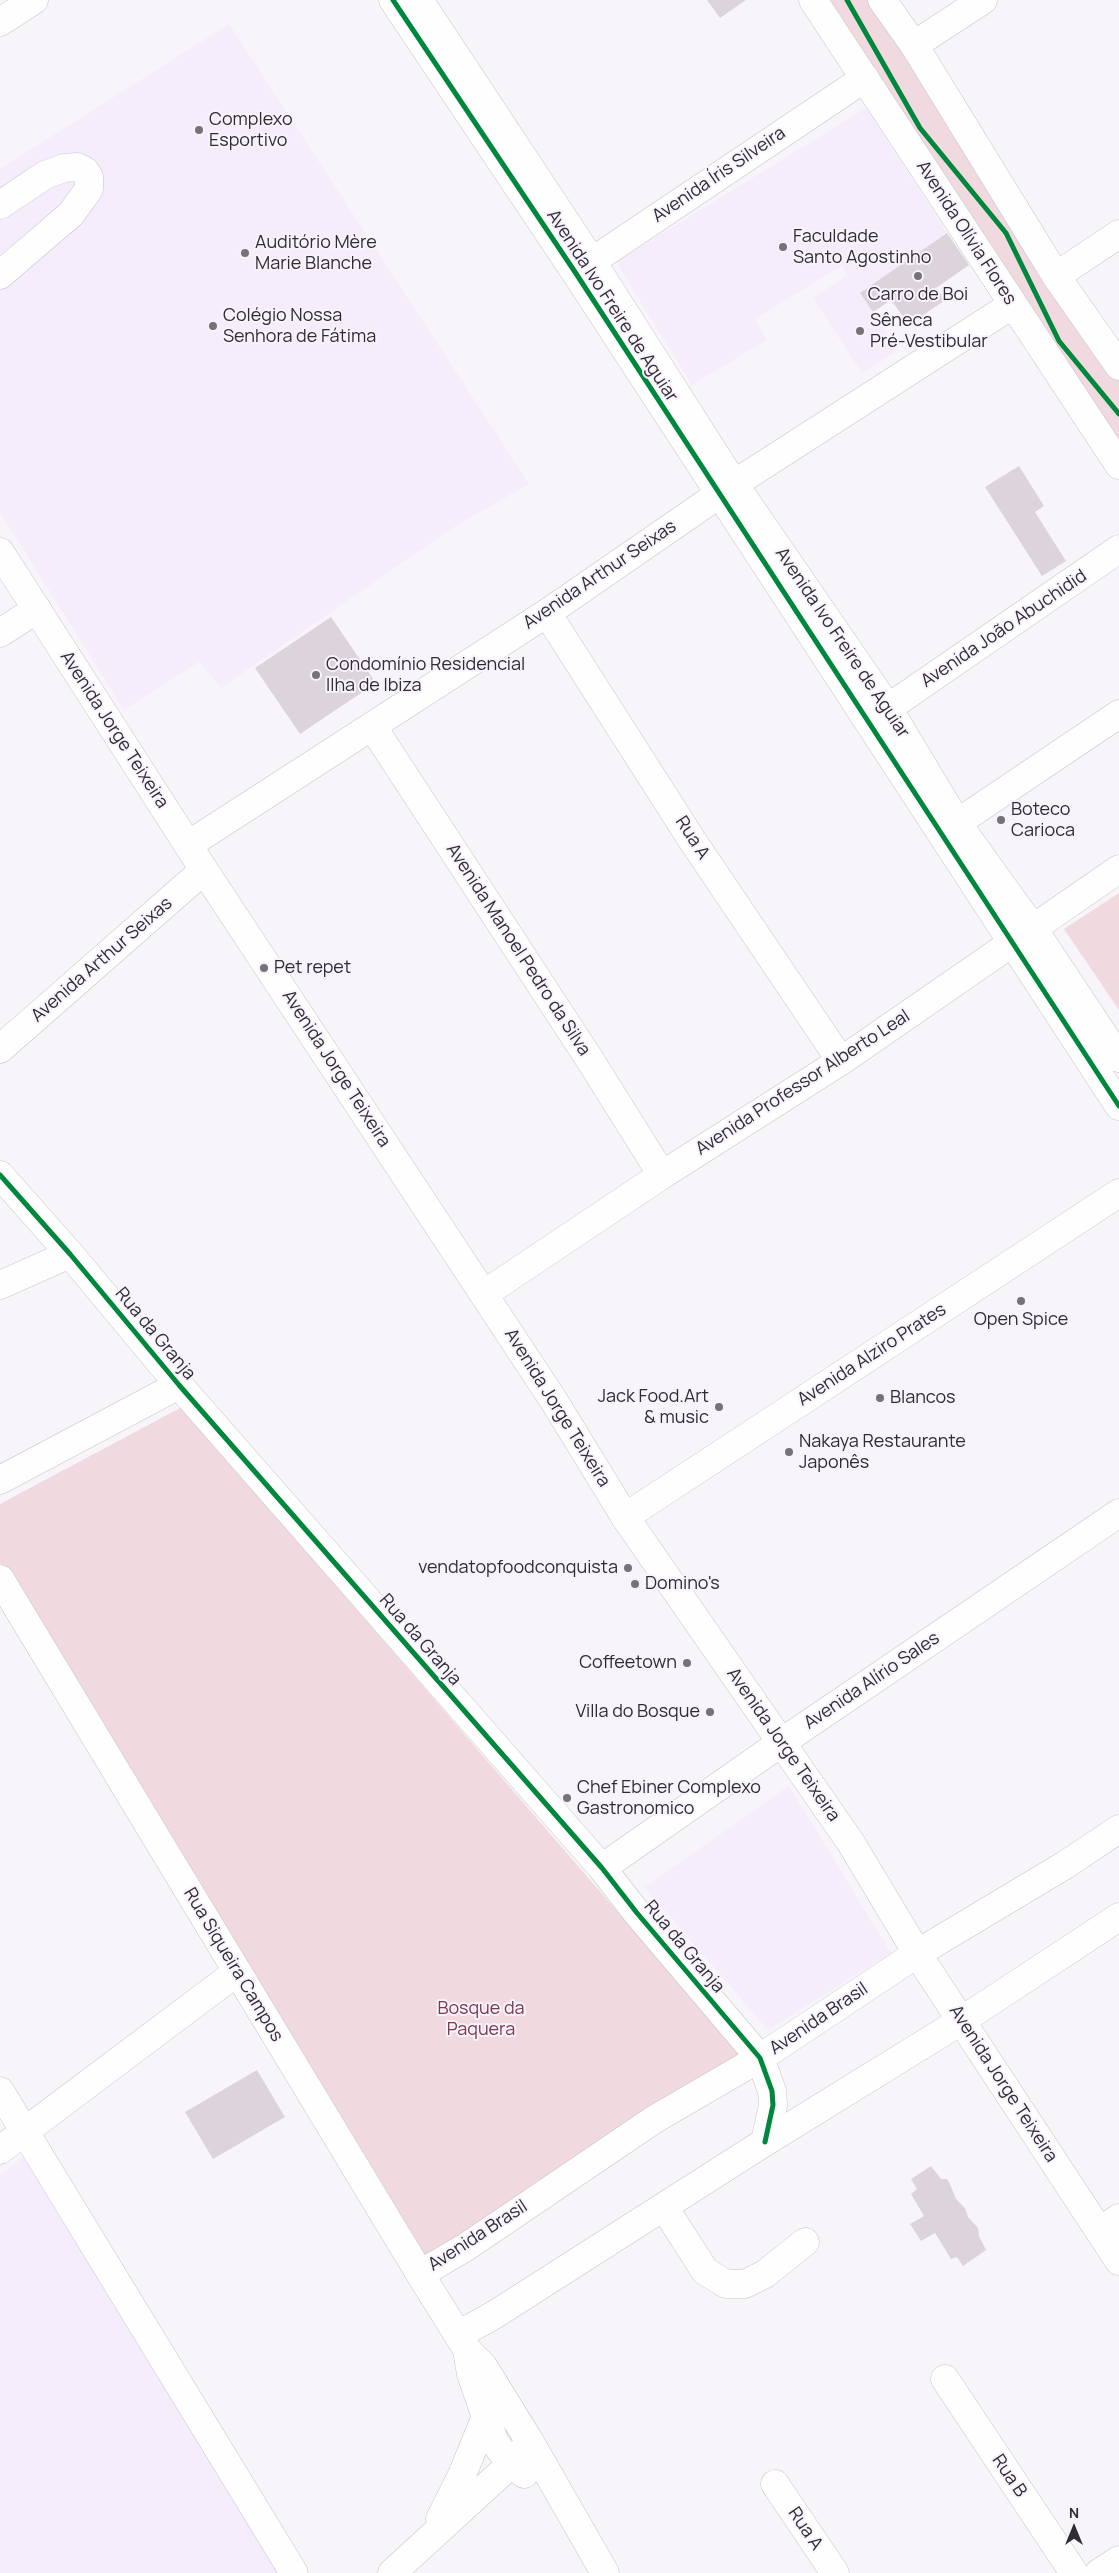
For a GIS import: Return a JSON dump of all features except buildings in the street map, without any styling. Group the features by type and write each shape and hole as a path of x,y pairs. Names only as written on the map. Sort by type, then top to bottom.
{"street":[{"path":"0,22 34,0"},
{"name":"Avenida Ivo Freire de Aguiar","path":"393,0 444,57 583,266 726,489 1023,936 1119,1058"},
{"name":"Avenida Ivo Freire de Aguiar","path":"419,0 444,57"},
{"name":"Avenida Olívia Flores","path":"813,0 1119,465"},
{"path":"882,0 914,45 1056,276 1119,366"},
{"path":"914,45 983,0"},
{"name":"Avenida Íris Silveira","path":"583,266 865,78"},
{"path":"0,205 45,175 64,168 77,167 85,170 89,177 89,189 71,214 0,275"},
{"path":"1056,276 1119,234"},
{"name":"Avenida Arthur Seixas","path":"188,845 547,613 726,489 1012,304"},
{"name":"Avenida Ivo Freire de Aguiar","path":"726,489 888,708 1023,936 1119,1106"},
{"name":"Avenida João Abuchidid","path":"888,708 1119,549"},
{"name":"Avenida Jorge Teixeira","path":"0,552 204,870 484,1294 626,1517 851,1843 918,1954 962,2021 1109,2225 1119,2261"},
{"path":"0,633 37,610"},
{"name":"Rua A","path":"547,613 692,840 840,1061"},
{"path":"957,823 1119,714"},
{"name":"Avenida Manoel Pedro da Silva","path":"372,726 590,1060 662,1175"},
{"name":"Avenida Arthur Seixas","path":"0,1049 204,870"},
{"name":"Avenida Professor Alberto Leal","path":"484,1294 662,1175 840,1061 1119,870"},
{"name":"Rua da Granja","path":"0,1175 70,1254 179,1385 602,1868 637,1913 760,2058 772,2091 773,2104 764,2142"},
{"name":"Avenida Alziro Prates","path":"626,1517 1119,1193"},
{"path":"0,1285 70,1254"},
{"path":"0,1480 179,1385"},
{"name":"Avenida Alírio Sales","path":"602,1868 782,1742 1119,1513"},
{"name":"Rua Siqueira Campos","path":"0,1579 463,2343 471,2374 497,2414 530,2442 605,2573"},
{"name":"Avenida Brasil","path":"420,2274 466,2247 655,2119 760,2058 918,1954 1065,1865 1119,1829"},
{"path":"463,2343 494,2315 764,2142 962,2021 1119,1917"},
{"path":"0,2150 237,1972"},
{"path":"0,2091 24,2132 36,2147 294,2573"},
{"path":"664,2207 706,2271 726,2284 744,2284 766,2274 805,2242"},
{"name":"Rua B","path":"945,2379 1074,2573"},
{"path":"433,2534 462,2475 497,2414"},
{"name":"Rua Siqueira Campos","path":"497,2414 495,2443 511,2464 525,2475 558,2493"},
{"path":"392,2573 511,2464 530,2442"},
{"name":"Rua A","path":"776,2484 835,2573"},
{"path":"1100,2573 1119,2560"}],"shaded area":[{"name":"Colégio Nossa Senhora de Fátima","path":"229,24 529,484 457,525 221,688 199,662 124,710 0,512 0,169"},
{"name":"Faculdade Santo Agostinho","path":"866,108 947,233 860,293 898,350 862,373 813,298 848,275 841,266 755,319 767,340 692,385 616,262"},
{"path":"789,1786 891,1953 768,2030 645,1887"},
{"path":"36,2147 294,2573 0,2573 0,2175"}],"green space":[{"path":"817,0 875,0 1119,366 1119,461"},
{"path":"1119,893 1119,1010 1064,929"},
{"name":"Bosque da Paquera","path":"182,1407 741,2055 430,2269 0,1563 0,1504"}],"cycle path":[{"path":"393,0 575,272 1119,1106"},
{"path":"847,0 920,128 1006,233 1059,341 1119,414"},
{"path":"0,1175 70,1254 179,1385 602,1868 637,1913 760,2058 772,2091 773,2105 765,2142"}],"place":[{"name":"Complexo Esportivo","path":"199,130"},
{"name":"Faculdade Santo Agostinho","path":"783,247"},
{"name":"Auditório Mère Marie Blanche","path":"245,253"},
{"name":"Carro de Boi","path":"918,276"},
{"name":"Colégio Nossa Senhora de Fátima","path":"213,326"},
{"name":"Sêneca Pré-Vestibular","path":"860,331"},
{"name":"Condomínio Residencial Ilha de Ibiza","path":"316,675"},
{"name":"Boteco Carioca","path":"1001,820"},
{"name":"Pet repet","path":"264,968"},
{"name":"Open Spice","path":"1021,1301"},
{"name":"Blancos","path":"880,1398"},
{"name":"Jack Food.Art & music","path":"719,1407"},
{"name":"Nakaya Restaurante Japonês","path":"789,1452"},
{"name":"vendatopfoodconquista","path":"628,1568"},
{"name":"Domino's","path":"635,1584"},
{"name":"Coffeetown","path":"687,1663"},
{"name":"Villa do Bosque","path":"710,1712"},
{"name":"Chef Ebiner Complexo Gastronomico","path":"567,1798"}]}
